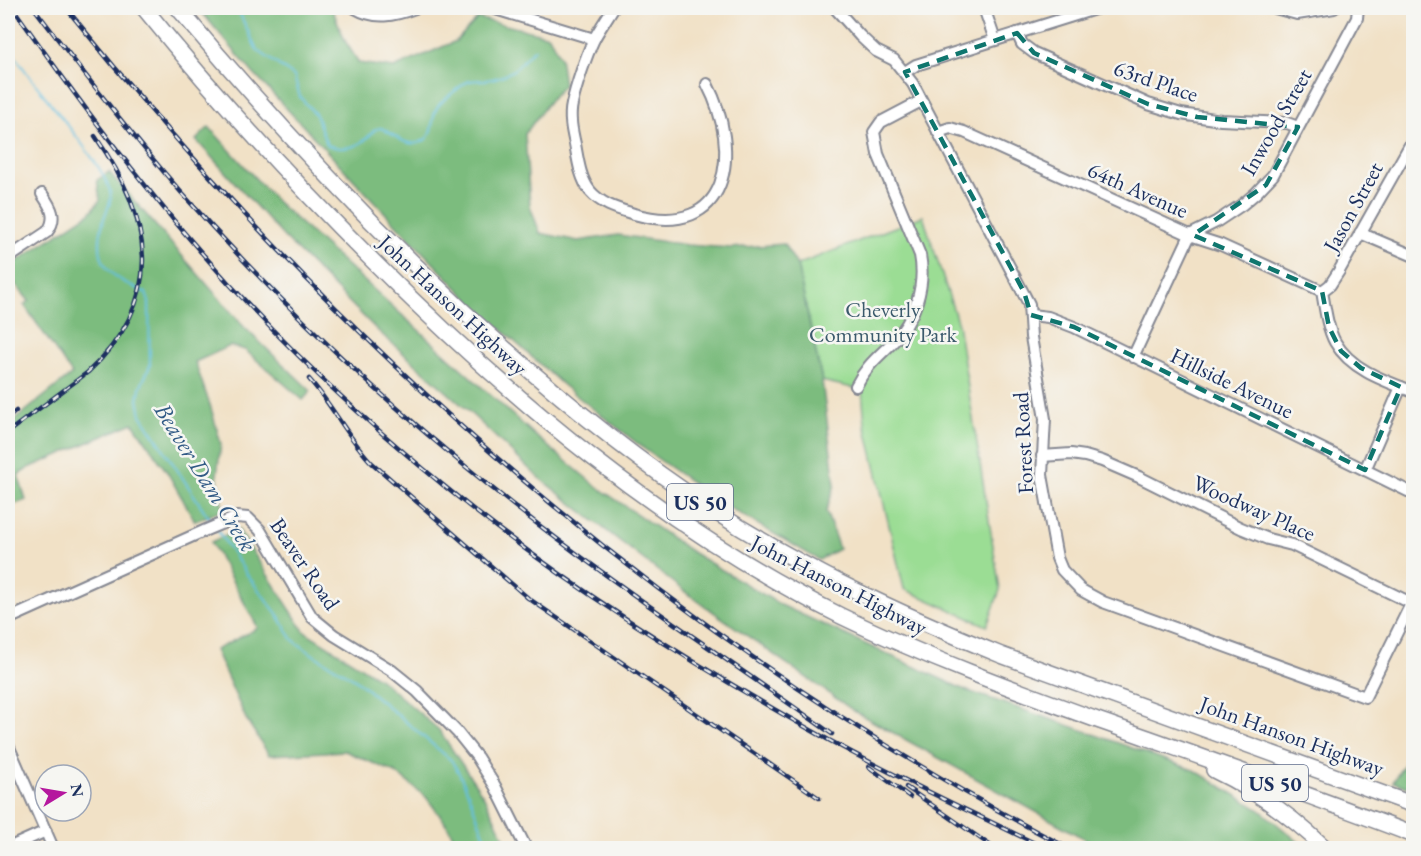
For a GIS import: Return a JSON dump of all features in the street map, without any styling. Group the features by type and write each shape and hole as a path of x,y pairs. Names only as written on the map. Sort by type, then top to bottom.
{"highway":[{"name":"John Hanson Highway","path":"144,8 263,147 386,274 496,377 563,434 626,483 733,557 864,627 973,674 1413,835"},
{"name":"John Hanson Highway","path":"178,8 314,162 438,288 577,410 638,458 710,509 830,579 936,629 1413,804"},
{"path":"1136,733 1179,756 1225,775 1253,791 1295,821 1325,849"},
{"path":"1361,784 1413,796"}],"street":[{"path":"355,8 365,13 384,16 415,8"},
{"path":"492,8 594,39"},
{"path":"613,8 594,39 577,86 571,118 583,180 589,190 606,204 640,215 673,220 693,214 712,199 720,188 725,162 717,109 707,84"},
{"name":"Forest Road","path":"835,8 876,51 894,60 905,72 1024,292 1031,315 1032,345 1045,418 1042,456 1044,490 1057,558 1062,570 1081,590 1103,602 1365,696 1412,601"},
{"path":"984,8 994,40"},
{"path":"905,72 916,65 1098,8"},
{"path":"1276,8 1297,14 1334,8"},
{"name":"Inwood Street","path":"1190,235 1229,214 1266,184 1287,150 1357,18 1358,8"},
{"name":"63rd Place","path":"1017,33 1022,44 1034,53 1148,104 1197,117 1287,123 1298,127"},
{"path":"856,386 868,365 899,335 918,300 922,265 920,255 878,154 874,132 881,122 921,100"},
{"name":"64th Avenue","path":"938,132 950,128 964,132 1190,235 1221,245 1322,291"},
{"name":"Jason Street","path":"1322,291 1334,280 1413,138"},
{"path":"8,258 51,227 53,214 42,194"},
{"path":"1360,233 1413,256"},
{"path":"1133,357 1190,235"},
{"path":"1322,291 1329,327 1341,351 1361,368 1413,392"},
{"name":"Hillside Avenue","path":"1031,315 1063,322 1413,494"},
{"path":"1365,470 1401,387"},
{"name":"Woodway Place","path":"1042,456 1071,454 1102,461 1139,477 1254,535 1292,545 1412,601"},
{"name":"Beaver Road","path":"8,619 229,520 242,517 251,519 260,530 312,617 334,635 391,670 457,732 477,757 495,786 526,849"},
{"path":"8,745 53,849"},
{"path":"8,848 46,831"}],"highlighted area":[{"path":"1017,33 1034,53 1148,104 1197,117 1298,127 1266,185 1193,235 1322,291 1329,327 1341,351 1361,368 1401,387 1365,470 1074,327 1031,315 1024,292 905,72"}],"green space":[{"path":"198,8 332,8 345,41 359,63 394,68 456,41 478,18 549,36 560,57 564,85 525,134 530,206 540,233 578,241 618,235 687,245 731,248 784,244 797,265 822,381 835,485 826,511 839,549 819,560 718,501 647,451 564,386 473,304 403,232 253,73"},
{"path":"209,127 277,202 538,438 596,486 695,554 781,605 965,690 1196,771 1260,810 1306,848 1101,848 854,711 685,592 539,478 377,330 283,236 196,140"},
{"path":"109,172 245,328 311,391 303,400 245,350 230,346 195,362 221,444 217,475 223,510 195,521 167,472 133,423 29,468 18,475 26,500 8,507 8,425 72,374 24,305 29,301 8,275 8,267 90,213 100,200 97,180"},
{"name":"Cheverly Community Park","path":"923,216 958,324 1000,590 987,626 904,589 865,424 862,390 822,381 797,265"},
{"path":"238,529 304,631 380,679 439,730 484,797 509,848 460,848 445,822 426,797 396,773 345,751 269,755 246,719 215,650 258,628 211,542"},
{"path":"1413,748 1413,789 1393,782"}],"waterway":[{"path":"237,8 257,50 294,76 300,97 316,115 327,145 338,148 355,146 381,128 408,143 418,143 424,140 431,132 434,115 441,103 465,83 499,77 519,66 535,49"},
{"name":"Beaver Dam Creek","path":"8,46 90,155 108,185 110,199 100,237 102,259 106,267 122,281 146,293 149,302 150,366 140,388 138,400 141,415 213,524"},
{"name":"Beaver Dam Creek","path":"216,528 278,615 293,640 315,656 355,679 451,760 462,780 490,848"}],"railway":[{"path":"13,8 123,158 226,280 328,384 437,480 554,570 637,626 722,679 867,760 1045,848"},
{"path":"34,8 180,191 291,309 369,383 450,454 533,521 832,734"},
{"path":"66,8 172,134 284,255 401,371 524,481 652,584 785,680 924,768 1068,848"},
{"path":"8,432 88,372 114,344 131,315 140,286 143,257 139,227 129,197 95,136"},
{"path":"309,379 372,463 528,598 819,798"},
{"path":"8,418 16,411"},
{"path":"869,767 910,797"},
{"path":"906,787 994,848"}]}
